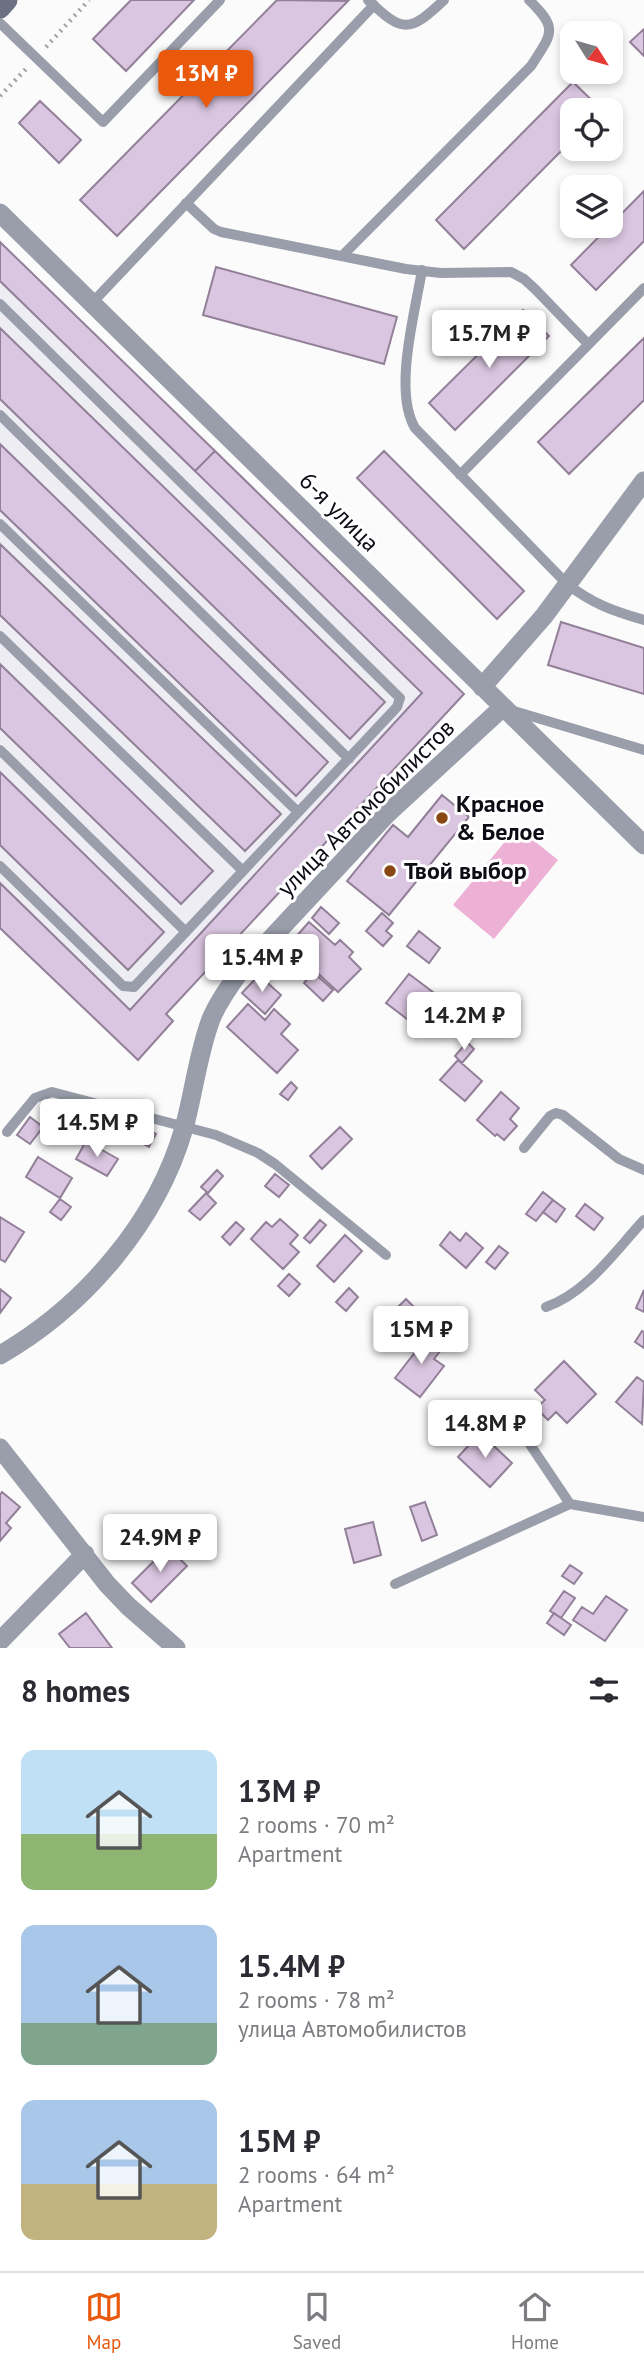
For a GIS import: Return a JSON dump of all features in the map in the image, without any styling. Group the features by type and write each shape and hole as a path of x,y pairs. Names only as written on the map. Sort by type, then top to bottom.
{"street":[{"name":"6-я улица","path":"0,213 482,687 643,840"},
{"path":"482,687 544,616 644,481"},
{"name":"улица Автомобилистов","path":"0,1355 49,1322 87,1287 114,1257 148,1210 163,1183 184,1127 211,1021 221,998 239,974 387,814 503,707"},
{"path":"0,1448 107,1584 176,1648"},
{"path":"0,1641 85,1554"}],"lane":[{"path":"2,7 103,122 220,0"},
{"path":"92,303 371,3 389,19 413,25 421,22 443,0"},
{"path":"342,256 531,66 550,32 549,21 528,0"},
{"path":"186,203 214,229 222,232 422,270 511,272 535,289 588,344"},
{"path":"422,270 405,374 408,416 415,428 567,584 587,599 607,609 644,620"},
{"path":"460,475 644,288"},
{"path":"0,304 400,698 397,707 134,987 123,986 0,866"},
{"path":"0,415 349,759"},
{"path":"0,524 298,812"},
{"path":"0,636 243,871"},
{"path":"503,707 644,750"},
{"path":"0,750 186,932"},
{"path":"7,1132 35,1098 52,1092 216,1135 258,1153 275,1164 386,1255"},
{"path":"524,1148 550,1116 556,1113 563,1115 620,1159 644,1170"},
{"path":"546,1307 575,1293 644,1220"},
{"path":"525,1437 570,1504"},
{"path":"395,1584 570,1504 644,1517"}],"shaded area":[{"path":"0,242 464,694 166,1014 173,1021 138,1060 0,928"},
{"path":"517,827 558,860 494,939 453,905"}],"building":[{"path":"131,0 194,0 126,71 93,39"},
{"path":"277,0 348,1 117,236 80,200"},
{"path":"644,29 644,56 630,42"},
{"path":"571,84 575,84 590,98 560,98 560,152 464,249 436,220"},
{"path":"40,101 81,140 59,163 19,123"},
{"path":"644,191 644,241 596,290 571,265 598,238 623,238 623,212"},
{"path":"0,242 215,451 195,471 0,281"},
{"path":"216,267 397,317 384,364 203,315"},
{"path":"523,310 549,336 455,430 429,403"},
{"path":"0,328 385,702 350,739 0,399"},
{"path":"644,338 644,400 569,474 538,442"},
{"path":"0,444 328,762 296,796 0,510"},
{"path":"215,451 464,694 166,1014 173,1021 138,1060 0,928 0,883 130,1010 422,693 195,471"},
{"path":"384,451 524,591 497,619 357,478"},
{"path":"0,544 281,814 245,851 0,615"},
{"path":"561,622 644,648 644,694 548,665"},
{"path":"0,664 213,871 181,904 0,728"},
{"path":"0,772 164,932 128,970 0,845"},
{"path":"442,795 469,817 389,915 347,881 393,825 408,837"},
{"path":"321,907 339,923 329,934 312,918"},
{"path":"382,913 393,923 386,931 392,936 383,946 366,931"},
{"path":"309,922 335,945 340,940 353,952 349,957 361,969 338,992 294,951 300,945 294,939"},
{"path":"419,931 440,948 429,963 407,946"},
{"path":"313,972 333,990 323,1001 304,983"},
{"path":"409,974 438,996 415,1025 386,1003"},
{"path":"259,975 281,995 265,1014 242,993"},
{"path":"248,1004 265,1020 274,1009 290,1024 281,1034 298,1050 277,1073 227,1027"},
{"path":"467,1042 474,1049 462,1063 455,1056"},
{"path":"458,1060 482,1081 465,1101 440,1080"},
{"path":"291,1082 297,1088 288,1100 280,1094"},
{"path":"501,1092 519,1108 510,1119 517,1126 504,1140 497,1134 495,1136 477,1120"},
{"path":"30,1117 43,1127 30,1144 17,1135"},
{"path":"137,1123 156,1134 149,1147 129,1136"},
{"path":"340,1127 352,1139 322,1169 310,1156"},
{"path":"86,1141 118,1159 107,1176 76,1159"},
{"path":"38,1157 72,1178 60,1198 26,1177"},
{"path":"217,1170 223,1176 208,1193 201,1187"},
{"path":"275,1174 289,1185 279,1197 265,1186"},
{"path":"543,1192 553,1200 536,1221 526,1214"},
{"path":"206,1193 216,1203 200,1220 189,1211"},
{"path":"60,1199 71,1207 61,1220 50,1212"},
{"path":"553,1200 565,1209 556,1222 543,1212"},
{"path":"585,1204 603,1218 594,1230 576,1216"},
{"path":"0,1217 24,1232 5,1262 0,1259"},
{"path":"280,1219 298,1235 290,1244 299,1252 283,1269 251,1239 266,1222 272,1227"},
{"path":"320,1220 326,1225 310,1243 304,1238"},
{"path":"236,1222 244,1229 230,1245 222,1237"},
{"path":"450,1232 460,1241 466,1233 483,1248 466,1268 440,1245"},
{"path":"345,1235 362,1251 334,1282 317,1266"},
{"path":"499,1246 508,1253 495,1269 486,1262"},
{"path":"289,1274 300,1284 289,1296 278,1286"},
{"path":"349,1288 358,1297 346,1311 336,1302"},
{"path":"0,1289 11,1298 0,1313"},
{"path":"644,1290 644,1312 636,1308"},
{"path":"406,1299 414,1307 408,1314 399,1306"},
{"path":"391,1323 399,1329 387,1342 380,1336"},
{"path":"642,1331 644,1332 644,1348 635,1342"},
{"path":"420,1333 441,1350 434,1359 444,1366 420,1397 395,1378 416,1351 410,1346"},
{"path":"564,1361 596,1394 567,1423 556,1412 548,1420 536,1408 545,1400 535,1390"},
{"path":"637,1377 644,1382 642,1424 616,1402"},
{"path":"480,1433 512,1463 490,1487 458,1457"},
{"path":"2,1492 20,1507 6,1523 11,1528 0,1541 0,1495"},
{"path":"425,1502 437,1535 422,1541 410,1507"},
{"path":"373,1522 381,1555 354,1563 345,1529"},
{"path":"168,1547 187,1566 151,1602 132,1583"},
{"path":"570,1565 582,1573 574,1584 562,1576"},
{"path":"564,1591 575,1598 561,1618 550,1611"},
{"path":"606,1596 627,1610 605,1641 573,1620 582,1607 593,1614"},
{"path":"86,1613 112,1648 70,1648 59,1634"},
{"path":"554,1613 571,1625 564,1635 547,1623"}],"place":[{"name":"Красное & Белое","path":"442,818"},
{"name":"Твой выбор","path":"390,871"}]}
